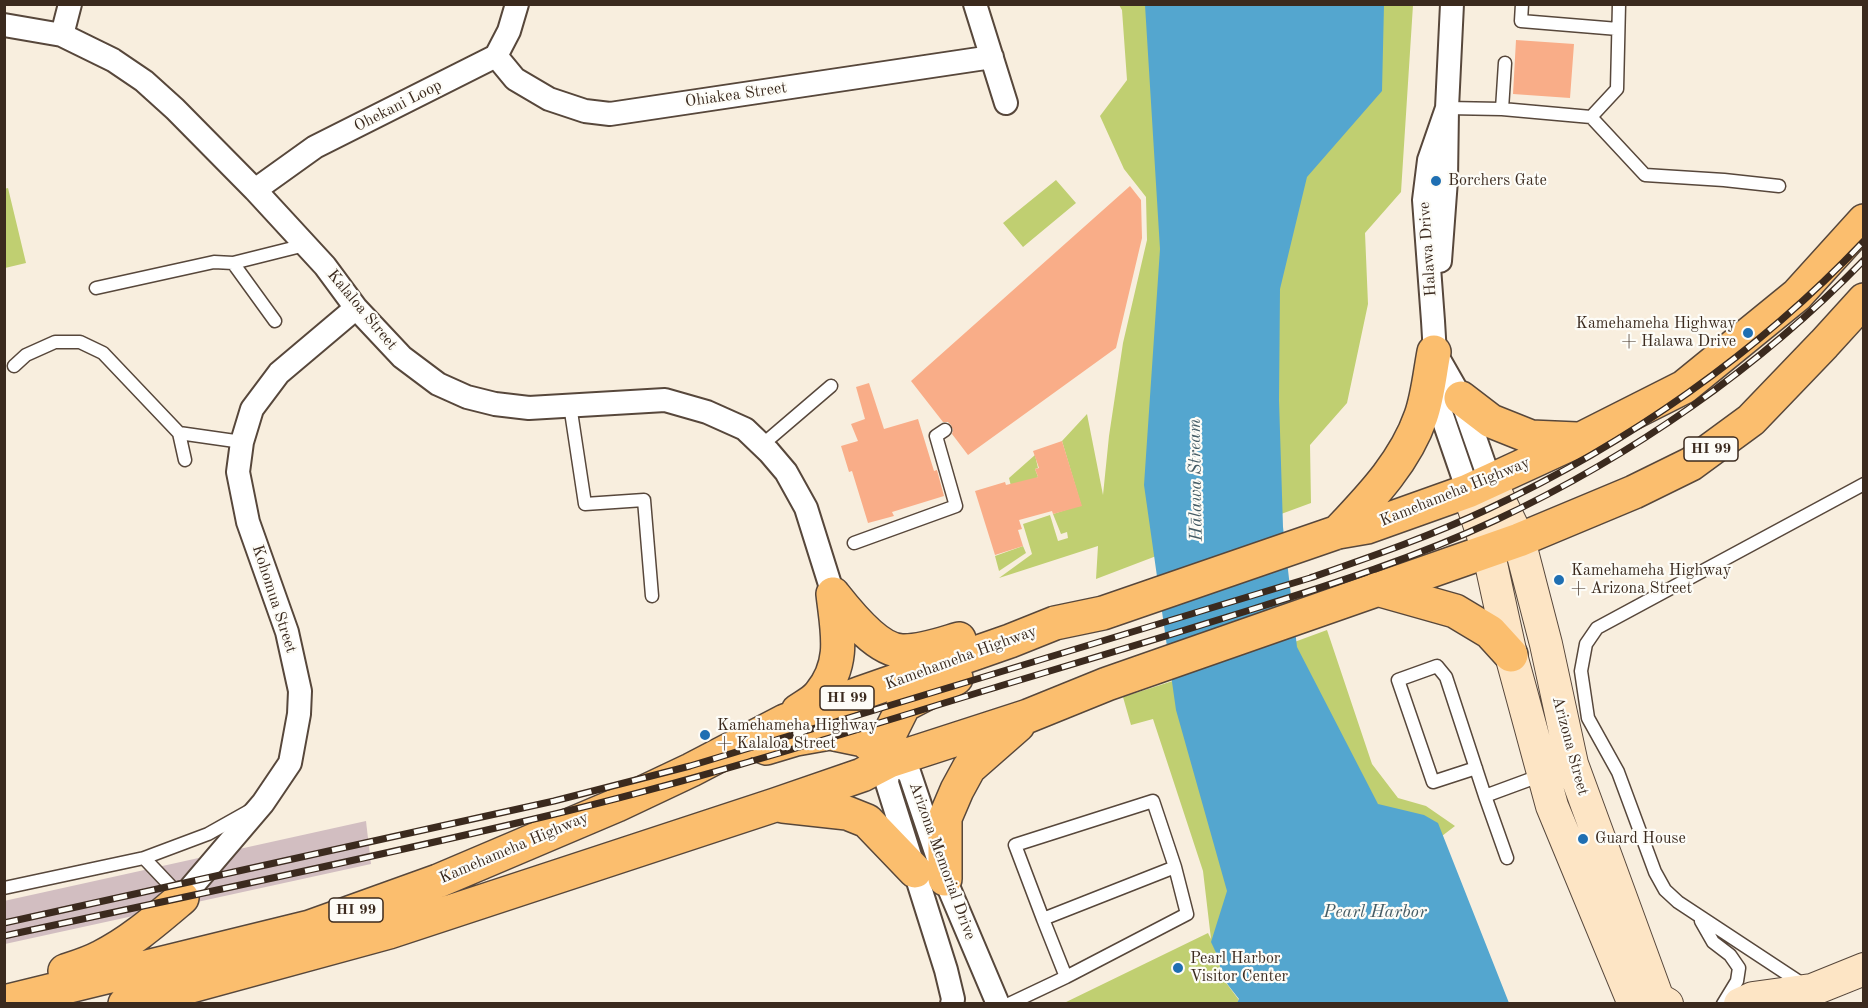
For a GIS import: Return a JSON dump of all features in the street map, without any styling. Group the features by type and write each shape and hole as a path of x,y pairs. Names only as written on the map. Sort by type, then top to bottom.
{"main road":[{"name":"Kamehameha Highway","path":"6,1001 310,927 438,881 618,805 785,721 1055,623 1103,613 1323,536 1366,527 1479,486 1581,439 1684,387 1797,295 1863,221"},
{"name":"Kamehameha Highway","path":"125,1004 389,932 775,805 861,775 890,761 1028,716 1107,684 1519,540 1634,492 1691,464 1751,420 1863,300"},
{"path":"1323,536 1373,495 1403,456 1421,415 1434,337"},
{"path":"1461,398 1491,421 1531,437 1581,439"},
{"path":"1377,589 1455,611 1490,632 1511,655"},
{"path":"833,594 847,612 877,642 902,651 931,647 996,627 1055,623"},
{"path":"785,721 819,695 832,675 839,645 833,594"},
{"path":"890,761 890,733 904,705 961,676 1010,641"},
{"path":"775,805 847,813 867,821 930,875 945,819 969,768 1028,716"},
{"path":"691,770 796,739 830,733 864,740 890,761"},
{"path":"6,1001 45,979 100,958 138,934 182,898"}],"street":[{"path":"62,35 70,4"},
{"path":"496,56 509,31 517,4"},
{"path":"975,4 1006,103"},
{"name":"Halawa Drive","path":"1452,4 1446,180 1434,337 1438,404 1479,486"},
{"name":"Kalaloa Street","path":"4,25 62,35 113,60 144,81 255,190 325,266 356,308 402,357 438,384 467,397 495,404 529,408 665,400 707,412 745,429 786,472 806,508 833,594"},
{"name":"Ohiakea Street","path":"496,56 515,80 549,99 585,111 610,114 992,57"},
{"name":"Ohekani Loop","path":"255,190 315,147 496,56"},
{"name":"Kohomua Street","path":"182,898 263,803 290,763 299,714 300,691 287,632 248,522 237,472 242,442 252,409 279,373 356,308"},
{"path":"1434,337 1461,398 1479,486"},
{"name":"Arizona Street","path":"1479,486 1519,540 1546,644 1557,770 1552,806 1654,1002"},
{"name":"Arizona Street","path":"1479,486 1488,550 1511,655 1557,770"},
{"name":"Arizona Memorial Drive","path":"952,1004 953,999 946,970 930,875 909,772 890,761 887,783 930,875 998,1004"},
{"path":"1740,1004 1753,998 1801,997 1863,969"}],"lane":[{"path":"1522,4 1521,21 1618,28"},
{"path":"1591,117 1617,89 1619,4"},
{"path":"1502,109 1505,63"},
{"path":"1447,108 1502,109 1591,117 1645,175 1779,186"},
{"path":"96,288 214,262 233,262 305,245"},
{"path":"233,262 275,321"},
{"path":"14,366 26,355 55,342 80,342 103,353 179,433 185,460"},
{"path":"762,445 831,386"},
{"path":"570,405 585,504 644,500 652,596"},
{"path":"854,543 956,506 936,436 945,430"},
{"path":"179,433 242,442"},
{"path":"1801,997 1665,890 1655,872 1618,772 1588,718 1581,670 1586,644 1597,628 1863,484"},
{"path":"1476,768 1433,782 1398,680 1437,666 1446,677 1508,858"},
{"path":"1485,796 1557,770"},
{"path":"1009,1004 1066,977 1187,914 1175,867 1153,801 1015,845 1066,977"},
{"path":"4,888 144,858 208,834 263,803"},
{"path":"144,858 182,898"},
{"path":"1043,919 1175,867"},
{"path":"1699,917 1713,942 1730,955 1739,968 1737,981 1724,1004"}],"shaded area":[{"path":"366,821 371,864 5,944 4,901"}],"green space":[{"path":"1119,5 1214,5 1172,550 1096,579 1098,546 999,578 1032,554 1023,524 1050,515 1058,541 1068,538 1067,532 1061,534 1053,514 1081,505 1062,441 1087,414 1103,495 1123,343 1147,240 1146,197 1124,169 1100,116 1127,80 1122,10"},
{"path":"1357,5 1413,5 1401,192 1365,233 1368,304 1347,403 1310,445 1311,503 1235,531 1257,183"},
{"path":"1056,180 1076,203 1023,247 1003,223"},
{"path":"8,188 26,263 5,268 4,189"},
{"path":"1035,455 1038,468 1035,469 1038,477 1013,494 1009,478"},
{"path":"1023,546 1026,553 999,571 995,556"},
{"path":"1327,630 1372,764 1398,798 1426,806 1455,826 1442,836 1378,827 1240,662"},
{"path":"1204,671 1242,891 1212,942 1219,959 1221,976 1239,1000 1237,1003 1062,1004 1208,933 1211,939 1203,871 1153,719 1131,725 1123,697"}],"water":[{"path":"1145,5 1384,5 1382,91 1307,177 1280,289 1279,400 1283,527 1297,647 1378,804 1424,815 1438,823 1509,1003 1237,1003 1239,999 1221,976 1219,959 1211,942 1227,891 1176,710 1144,485 1160,249"}],"building":[{"path":"1516,40 1574,44 1570,98 1513,94"},
{"path":"1130,186 1141,200 1142,238 1116,348 968,455 952,434 951,425 943,422 911,381"},
{"path":"869,383 884,429 918,419 944,496 892,512 894,516 868,523 852,471 849,472 841,446 858,441 851,424 865,419 856,387"},
{"path":"1062,441 1082,506 1019,520 1022,529 1018,530 1023,546 995,555 975,491 1005,482 1006,485 1038,477 1035,469 1039,468 1033,451"}],"railway":[{"path":"4,923 554,801 690,766 1310,578 1378,554 1488,509 1540,483 1640,425 1735,358 1780,321 1864,241"},
{"path":"4,936 418,846 667,785 1156,639 1374,569 1496,520 1547,495 1645,438 1737,373 1824,300 1864,260"}],"place":[{"name":"Borchers Gate","path":"1436,181"},
{"name":"Kamehameha Highway + Halawa Drive","path":"1748,333"},
{"name":"Kamehameha Highway + Arizona Street","path":"1559,580"},
{"name":"Kamehameha Highway + Kalaloa Street","path":"705,735"},
{"name":"Guard House","path":"1583,839"},
{"name":"Pearl Harbor Visitor Center","path":"1178,968"}],"water label":[{"name":"Hālawa Stream","path":"1196,480"},
{"name":"Pearl Harbor","path":"1375,912"}]}
